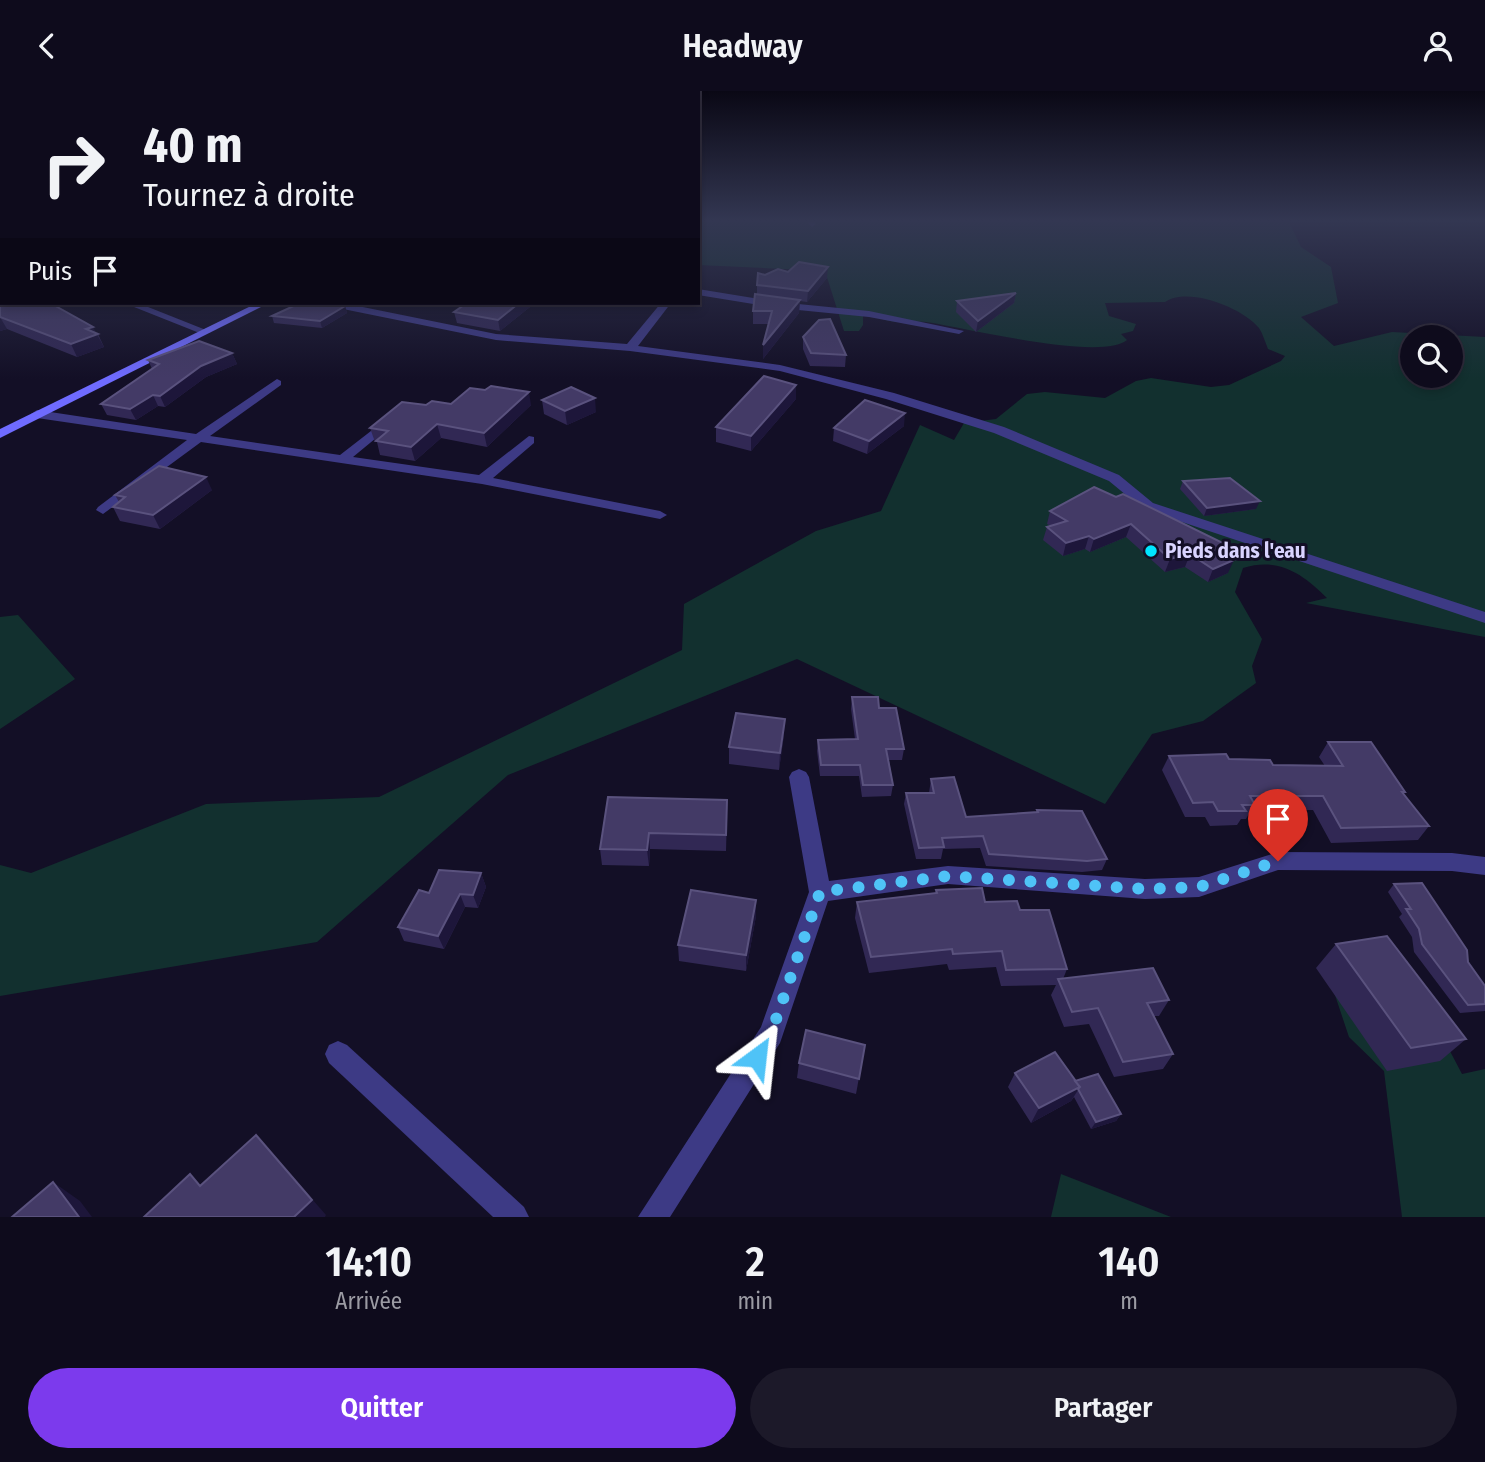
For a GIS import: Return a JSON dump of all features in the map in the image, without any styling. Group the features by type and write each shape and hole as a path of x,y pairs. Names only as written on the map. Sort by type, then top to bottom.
{"main road":[{"path":"0,434 260,305"}],"street":[{"path":"700,292 869,314 959,331"},
{"path":"134,305 206,332"},
{"path":"328,305 496,337 630,348 780,368 890,396 974,422 1114,478 1148,506 1485,618"},
{"path":"630,348 664,305"},
{"path":"103,510 277,383"},
{"path":"344,458 402,409"},
{"path":"37,414 482,480 660,516"},
{"path":"482,480 529,440"},
{"path":"653,1217 771,1034 820,892 799,778"},
{"path":"820,892 948,876 1145,889 1199,887 1278,861 1452,862 1485,866"},
{"path":"338,1054 514,1217"}],"green space":[{"path":"826,275 1332,275 1338,303 1301,317 1334,346 1400,332 1400,388 1463,388 1463,336 1485,337 1485,637 1306,603 1327,598 1289,569 1267,565 1243,568 1235,592 1262,639 1252,666 1256,683 1203,721 1152,734 1105,804 797,659 508,775 317,942 0,996 0,865 31,873 206,804 379,797 682,650 684,604 816,531 881,511 920,425 954,440 964,423 996,419 1027,394 1045,392 1105,398 1136,381 1151,378 1211,387 1229,385 1281,361 1285,356 1268,349 1259,328 1241,313 1215,301 1187,297 1165,302 1105,303 1109,316 1136,324 1133,331 1121,334 1127,340 1112,346 1090,347 1031,341 926,322 894,322 863,312 863,325 859,331 844,331"},
{"path":"18,615 75,679 0,729 0,617"},
{"path":"1324,962 1442,1036 1462,1074 1485,1069 1485,1217 1402,1217 1384,1071 1349,1037"},
{"path":"1061,1174 1171,1217 1051,1217"}],"building":[{"path":"758,275 822,275 808,291 757,285"},
{"path":"1016,293 978,321 957,301"},
{"path":"755,294 800,300 763,345 772,311 753,311"},
{"path":"0,305 54,305 93,327 86,329 98,334 71,344 0,317"},
{"path":"296,305 345,306 320,321 272,316"},
{"path":"464,305 517,305 498,320 454,312"},
{"path":"830,319 846,355 811,353 803,337 819,320"},
{"path":"199,341 232,353 201,366 160,396 153,395 130,409 101,404 159,364 148,360"},
{"path":"764,376 796,385 751,436 716,427"},
{"path":"491,386 529,392 484,433 437,424 411,447 376,441 388,431 370,428 402,402 426,405 432,401 451,404 470,388 485,390"},
{"path":"571,387 595,398 565,411 542,400"},
{"path":"865,400 905,413 869,441 834,428"},
{"path":"159,466 206,477 153,515 113,507 125,497 115,495"},
{"path":"1230,478 1260,501 1207,508 1183,481"},
{"path":"1094,487 1116,497 1123,494 1235,549 1228,555 1234,560 1213,569 1190,554 1170,559 1131,524 1094,539 1089,536 1066,543 1047,527 1067,521 1050,511"},
{"path":"852,697 878,697 879,708 896,708 904,749 886,749 893,785 863,785 860,765 821,765 818,740 858,739"},
{"path":"736,713 785,719 780,753 729,747"},
{"path":"1328,742 1371,742 1405,792 1402,792 1429,826 1341,828 1323,796 1250,796 1255,805 1242,805 1246,811 1218,811 1213,802 1193,803 1169,756 1226,754 1229,759 1270,760 1273,765 1343,766"},
{"path":"954,777 966,817 1038,812 1037,810 1082,811 1107,859 1087,861 989,854 983,836 942,838 944,847 919,848 906,793 934,793 931,779"},
{"path":"608,797 727,800 726,835 649,833 647,850 600,849"},
{"path":"439,870 481,873 473,895 460,894 438,936 398,927 419,890 429,893"},
{"path":"1422,883 1467,950 1468,962 1485,986 1485,1004 1468,1005 1422,944 1419,929 1406,909 1411,909 1394,884"},
{"path":"982,888 985,902 1017,901 1020,910 1049,910 1067,969 1006,970 1002,951 953,954 952,949 871,957 857,902 937,893 936,890"},
{"path":"691,890 756,900 746,955 678,945"},
{"path":"1387,936 1466,1039 1411,1048 1336,944"},
{"path":"1153,968 1169,1000 1147,1003 1173,1054 1123,1062 1098,1008 1072,1012 1058,979"},
{"path":"806,1030 865,1045 859,1079 799,1063"},
{"path":"1055,1052 1080,1087 1039,1108 1015,1073"},
{"path":"1098,1074 1121,1114 1096,1122 1075,1081"},
{"path":"256,1135 312,1200 294,1217 144,1217 190,1174 200,1186"},
{"path":"53,1182 79,1217 12,1217"}],"place":[{"name":"Pieds dans l'eau","path":"1151,551"}],"route":[{"path":"757,1057 771,1034 820,892 948,876 1145,889 1199,887 1278,861"}]}
